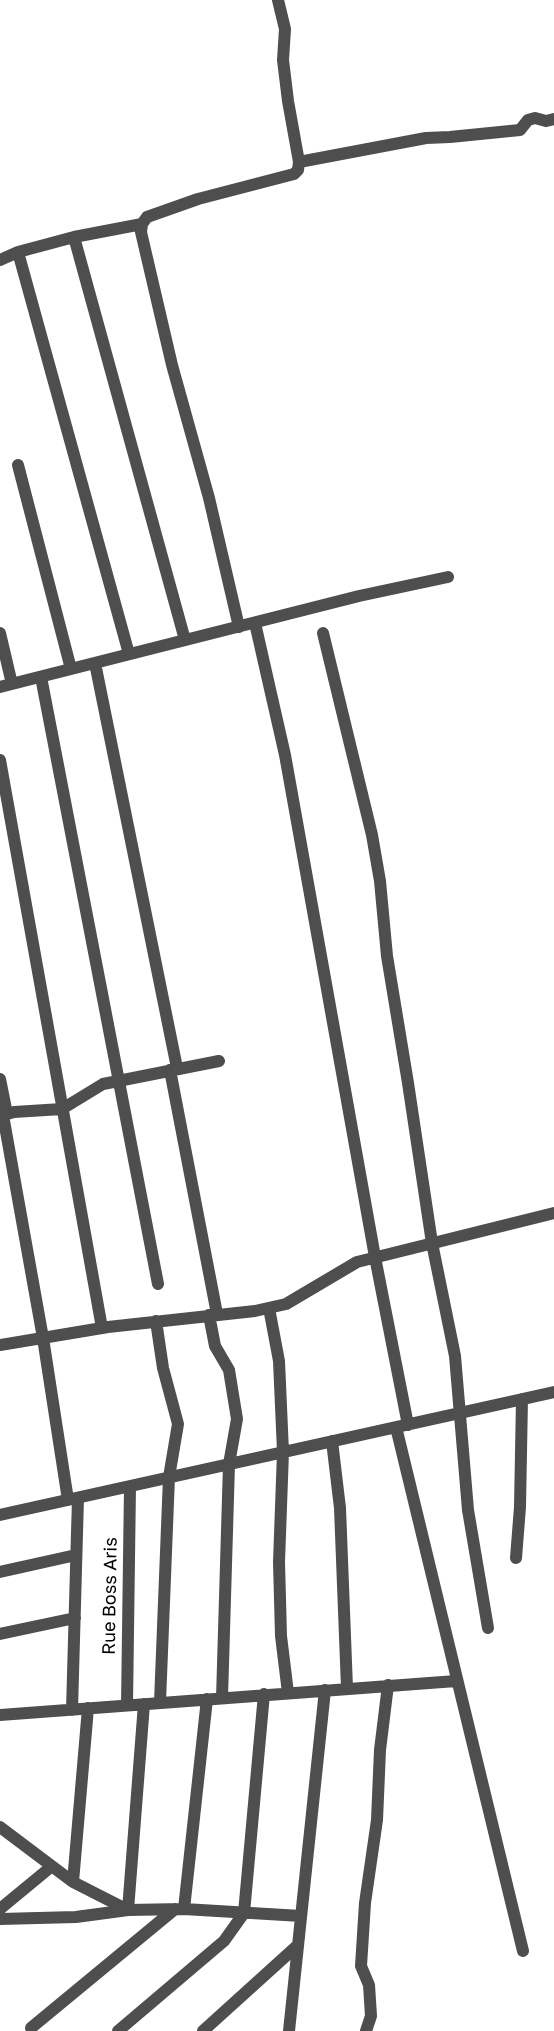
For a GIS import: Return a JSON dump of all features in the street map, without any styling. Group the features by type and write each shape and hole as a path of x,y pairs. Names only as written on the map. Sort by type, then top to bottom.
{"street":[{"path":"238,627 209,498 172,365 141,232 142,224 147,217 198,199 294,174 298,170 299,162 283,60 285,29 278,0"},
{"path":"299,162 426,138 520,129 528,120 554,119"},
{"path":"0,260 18,252 74,237 142,224"},
{"path":"74,237 185,640"},
{"path":"18,252 129,654"},
{"path":"18,465 72,669"},
{"path":"0,633 6,686 359,596 448,577"},
{"path":"255,623 285,755 375,1257 402,1426 456,1681 523,1951"},
{"path":"323,633 372,835 380,881 387,956 432,1243 455,1356 458,1414 468,1510 488,1628"},
{"path":"95,663 173,1069 213,1315 215,1346 229,1370 237,1419 229,1464 222,1698"},
{"path":"40,677 158,1284"},
{"path":"0,760 102,1328"},
{"path":"3,1115 62,1109 103,1084 219,1060"},
{"path":"0,1079 3,1115 73,1499 76,1555 72,1710"},
{"path":"0,1346 102,1328 255,1311 286,1304 357,1262 554,1214"},
{"path":"269,1308 279,1361 283,1452 279,1562 280,1626 288,1693"},
{"path":"156,1321 163,1368 178,1424 169,1478 160,1702"},
{"path":"0,1515 554,1392"},
{"path":"516,1558 520,1507 522,1399"},
{"path":"332,1441 340,1508 347,1688"},
{"name":"Rue Boss Aris","path":"127,1705 130,1486"},
{"path":"0,1572 76,1555"},
{"path":"0,1634 75,1618"},
{"path":"0,1715 456,1681"},
{"path":"366,2031 371,2016 369,1985 362,1966 365,1902 377,1820 380,1750 388,1686"},
{"path":"289,2031 325,1690"},
{"path":"118,2031 224,1941 244,1913 264,1694"},
{"path":"31,2028 179,1909 207,1699"},
{"path":"128,1910 144,1704"},
{"path":"73,1882 88,1708"},
{"path":"2,1831 73,1882 128,1910"},
{"path":"0,1908 52,1866"},
{"path":"0,1920 76,1917 128,1910 179,1909 301,1916"},
{"path":"202,2031 298,1945"}]}
